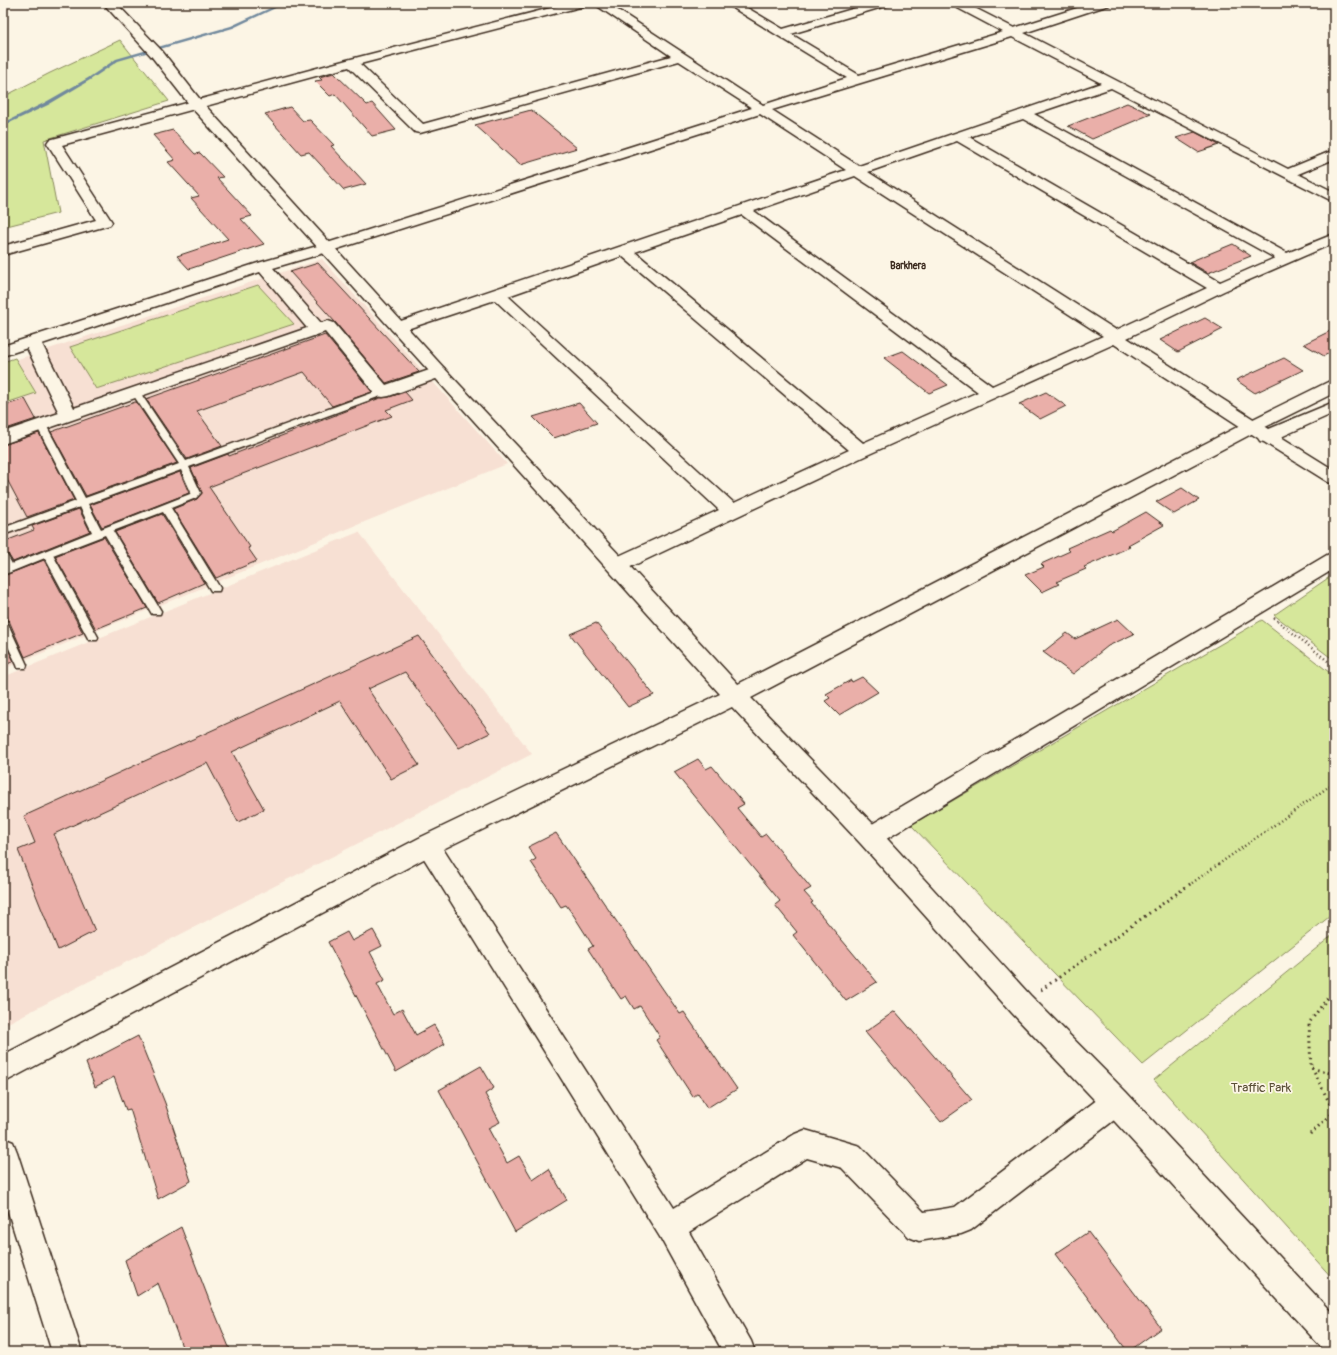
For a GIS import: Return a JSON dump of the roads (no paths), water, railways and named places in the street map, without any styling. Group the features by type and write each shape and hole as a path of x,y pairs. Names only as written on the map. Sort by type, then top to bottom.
{"main road":[{"path":"109,3 151,47 198,105 438,372 617,565 735,696 870,837 1021,1004 1116,1102 1334,1338"},
{"path":"3,1070 428,845 735,696 1258,432 1334,386"}],"street":[{"path":"3,251 105,222 54,143 198,105 350,62 584,3"},
{"path":"599,3 856,171 1115,337 1258,432 1334,478"},
{"path":"731,3 857,79"},
{"path":"782,33 885,3"},
{"path":"956,3 1112,82 1334,198"},
{"path":"3,351 263,266 326,248 857,79 1015,32 1105,3"},
{"path":"350,62 420,128 680,57"},
{"path":"398,327 498,295 743,209 959,137 1112,82"},
{"path":"1024,114 1287,259"},
{"path":"959,137 1219,288"},
{"path":"1287,174 1334,154"},
{"path":"743,209 990,393"},
{"path":"617,565 861,451 1115,337 1219,288 1334,238"},
{"path":"624,250 861,451"},
{"path":"263,266 317,329"},
{"path":"498,295 731,511"},
{"path":"3,438 328,326 383,392 438,372"},
{"path":"32,341 69,415"},
{"path":"1258,432 1334,407"},
{"path":"870,837 1334,560"},
{"path":"428,845 670,1228 740,1352"},
{"path":"670,1228 805,1144 850,1156 919,1228 961,1220 1116,1102"},
{"path":"3,1152 67,1352"}],"lane":[{"path":"3,532 383,392"},
{"path":"3,557 6,570 193,496 196,493 184,465 136,393"},
{"path":"41,425 81,504 156,611"},
{"path":"165,507 215,588"},
{"path":"47,553 93,637"},
{"path":"3,624 22,665"}],"waterway":[{"path":"3,125 46,104 89,79 117,60 232,27 284,3"}],"district":[{"name":"Barkhera","path":"908,266"}],"park label":[{"name":"Traffic Park","path":"1261,1088"}]}
